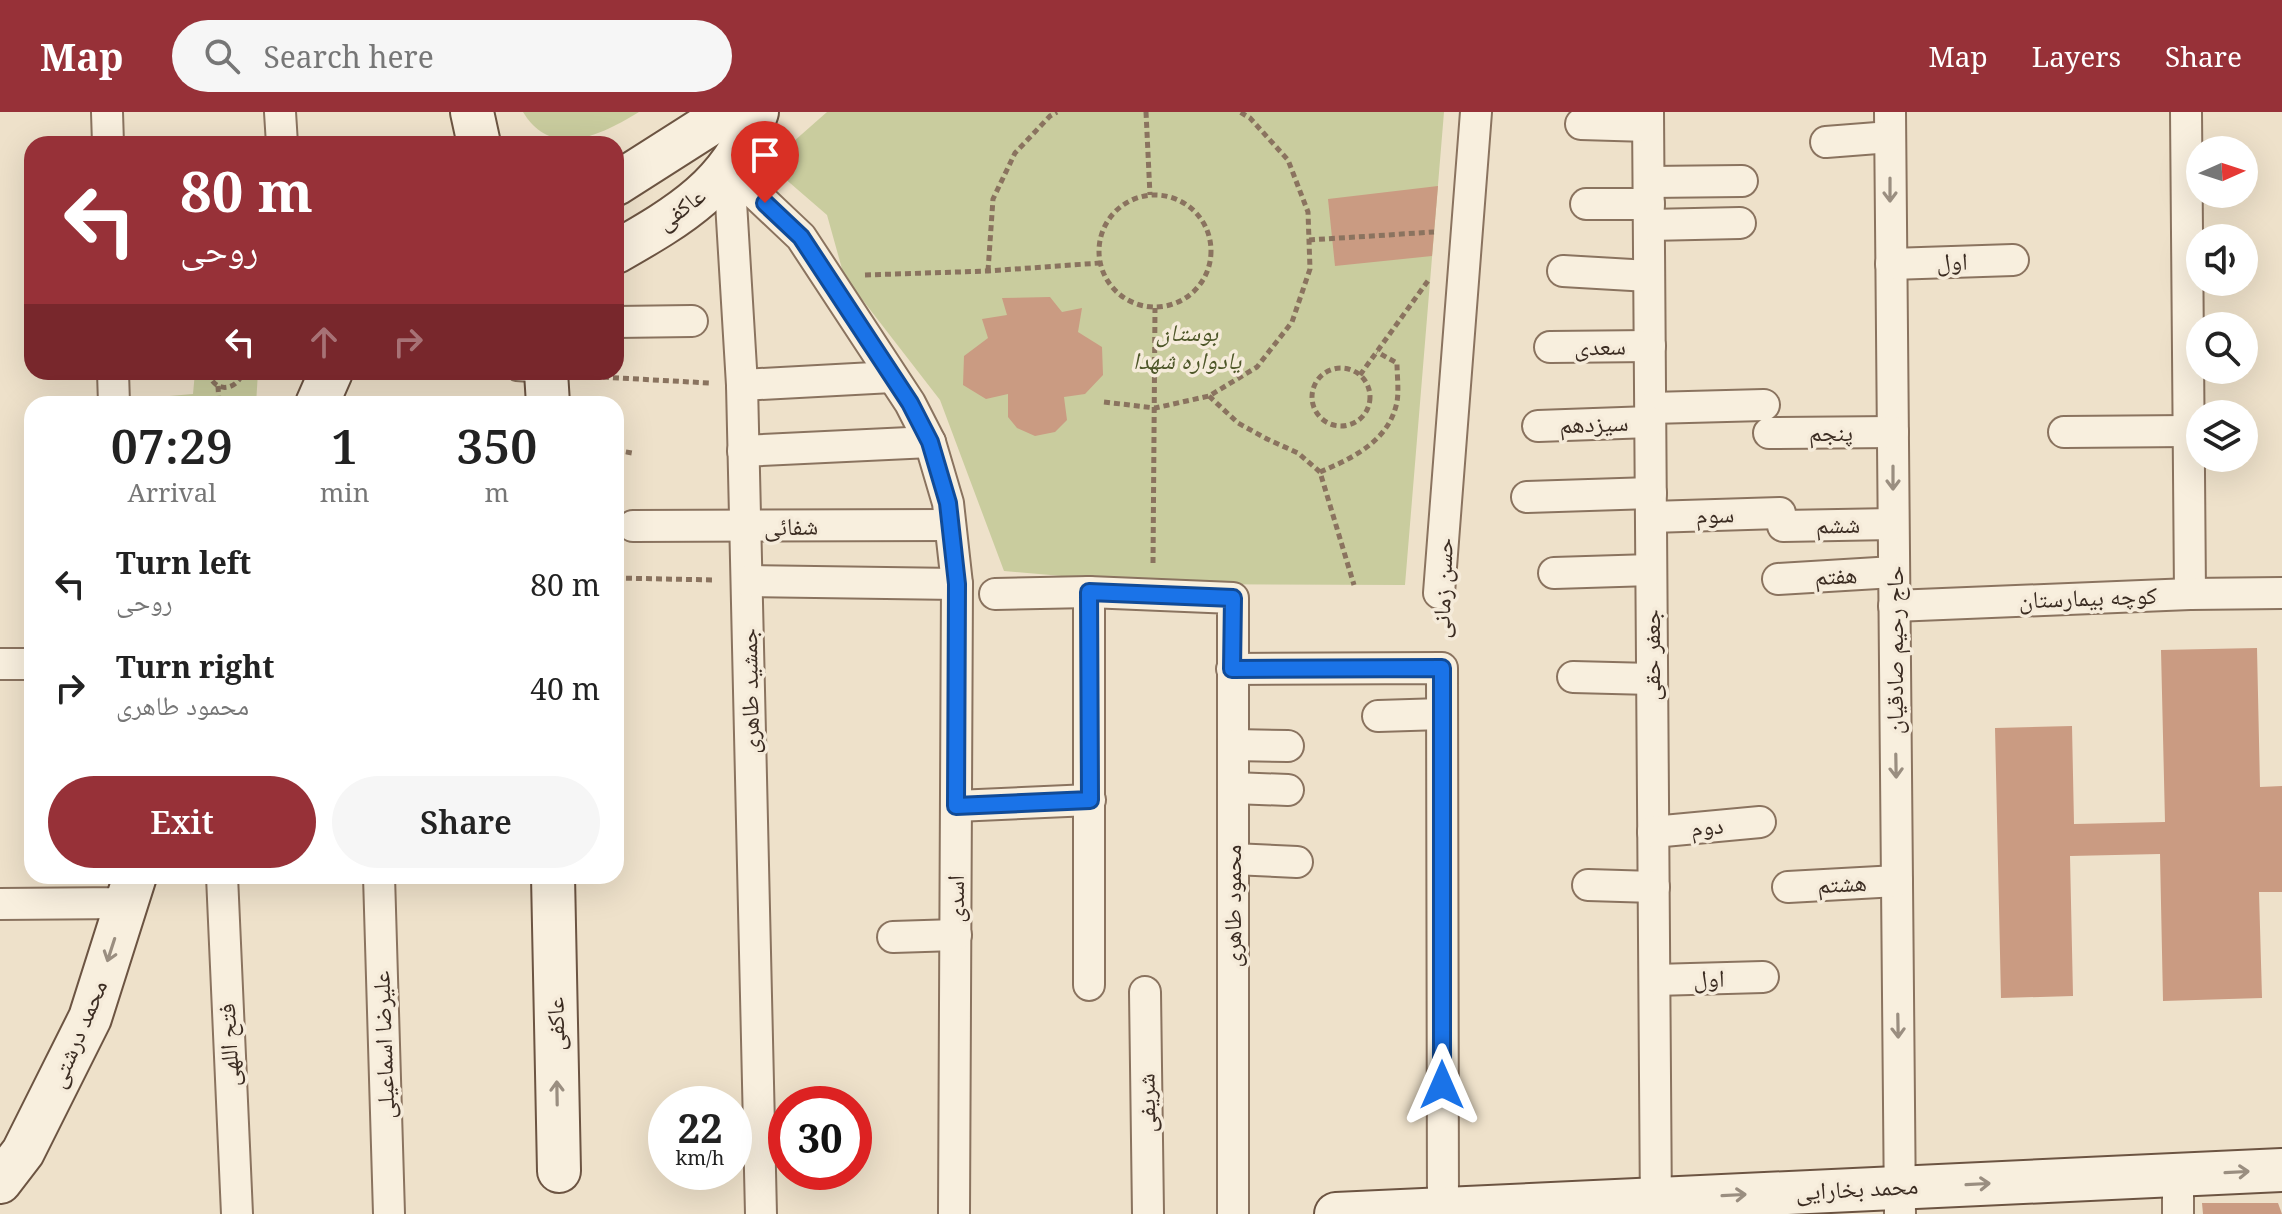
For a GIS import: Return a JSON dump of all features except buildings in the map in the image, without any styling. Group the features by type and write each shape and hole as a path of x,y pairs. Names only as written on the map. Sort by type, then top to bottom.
{"main road":[{"path":"472,112 477,136"},
{"path":"624,180 729,112"},
{"name":"عاکفی","path":"624,247 696,202 729,169 751,130 757,112"},
{"name":"عاکفی","path":"553,884 559,1171"},
{"name":"محمد درشتی","path":"0,1182 23,1152 90,1018 129,885"},
{"name":"محمد بخارایی","path":"1336,1214 2178,1194 2282,1170"}],"street":[{"path":"107,112 108,136"},
{"path":"280,112 282,136"},
{"name":"حسن زمانی","path":"1439,593 1476,112"},
{"path":"2186,112 2189,400"},
{"path":"1581,124 1648,119"},
{"name":"جعفر حقی","path":"1648,119 1656,1206"},
{"path":"1826,142 1890,125"},
{"name":"حاج رحیم صادقیان","path":"1890,125 1900,1201"},
{"name":"اسدی","path":"729,169 801,237 910,403 930,442 948,503 957,584 954,1214"},
{"name":"جمشید طاهری","path":"729,169 742,385 761,1214"},
{"path":"1586,204 1649,203 1742,181"},
{"path":"1649,203 1740,223"},
{"name":"اول","path":"1891,264 2013,260"},
{"path":"1563,271 1649,276"},
{"path":"624,322 692,321"},
{"name":"سعدی","path":"1550,347 1650,346"},
{"path":"742,385 892,377"},
{"name":"پنجم","path":"1650,415 1766,419 1893,432"},
{"name":"سیزدهم","path":"1538,426 1650,415"},
{"path":"2064,432 2186,431"},
{"path":"743,451 930,442"},
{"path":"2189,472 2190,594"},
{"name":"سوم","path":"1527,497 1651,505 1781,520"},
{"name":"ششم","path":"1781,520 1893,524"},
{"name":"شفائی","path":"633,526 950,525"},
{"path":"1554,573 1651,570"},
{"name":"هفتم","path":"1778,579 1894,572"},
{"path":"748,581 957,584"},
{"path":"995,594 1089,592 1089,985"},
{"name":"محمود طاهری","path":"1089,592 1233,598 1233,1214"},
{"name":"کوچه بیمارستان","path":"1894,606 2282,593"},
{"path":"0,664 24,664"},
{"name":"حسن زمانی","path":"1232,669 1442,668 1443,1211"},
{"path":"1573,677 1652,679"},
{"path":"1378,716 1442,714"},
{"path":"1233,745 1288,746"},
{"path":"1233,788 1288,790"},
{"path":"956,806 1090,800"},
{"name":"دوم","path":"1653,832 1760,822"},
{"path":"1233,859 1297,862"},
{"name":"هشتم","path":"1788,887 1897,881"},
{"name":"فتح اللهی","path":"222,884 237,1214"},
{"name":"علیرضا اسماعیلی","path":"379,884 389,1214"},
{"path":"0,904 129,885"},
{"path":"1588,885 1654,887"},
{"path":"893,937 956,935"},
{"name":"اول","path":"1655,980 1763,977"},
{"name":"شریفی","path":"1145,992 1148,1214"}],"path":[{"path":"988,271 993,199 1015,153 1049,114 1057,112"},
{"path":"1146,112 1150,195"},
{"path":"1104,402 1155,408 1209,396 1257,367 1292,322 1310,269 1308,212 1288,160 1250,115 1240,112"},
{"path":"1150,195 1168,196 1185,203 1199,215 1208,231 1212,249 1210,267 1202,284 1189,297 1173,305 1155,308 1136,305 1120,295 1107,281 1100,263 1099,244 1104,226 1116,210 1131,200 1150,195"},
{"path":"1309,240 1434,232"},
{"path":"858,276 1100,263"},
{"path":"1360,375 1431,278"},
{"path":"1153,570 1155,308"},
{"path":"1320,472 1353,458 1383,433 1397,402 1397,363 1377,352"},
{"path":"1333,369 1352,370 1360,375 1370,391 1371,400 1362,418 1345,427 1326,423 1314,408 1313,389 1317,380 1333,369"},
{"path":"211,380 223,388 234,385 238,380"},
{"path":"539,380 742,385"},
{"path":"218,386 219,396"},
{"path":"1209,396 1238,423 1298,453 1320,472 1354,585"},
{"path":"624,452 632,453"},
{"path":"624,578 748,581"}],"green space":[{"path":"523,112 639,112 589,136 552,136 535,127"},
{"name":"بوستان یادواره شهدا","path":"827,112 1444,112 1405,585 1153,584 1004,571 940,400 844,276 827,215 768,164"},
{"path":"194,380 258,380 256,396 169,396 193,394"}],"route":[{"path":"765,203 801,237 910,403 930,442 948,503 957,584 956,806 1090,800 1089,592 1233,598 1232,669 1442,668 1442,1085"}]}
